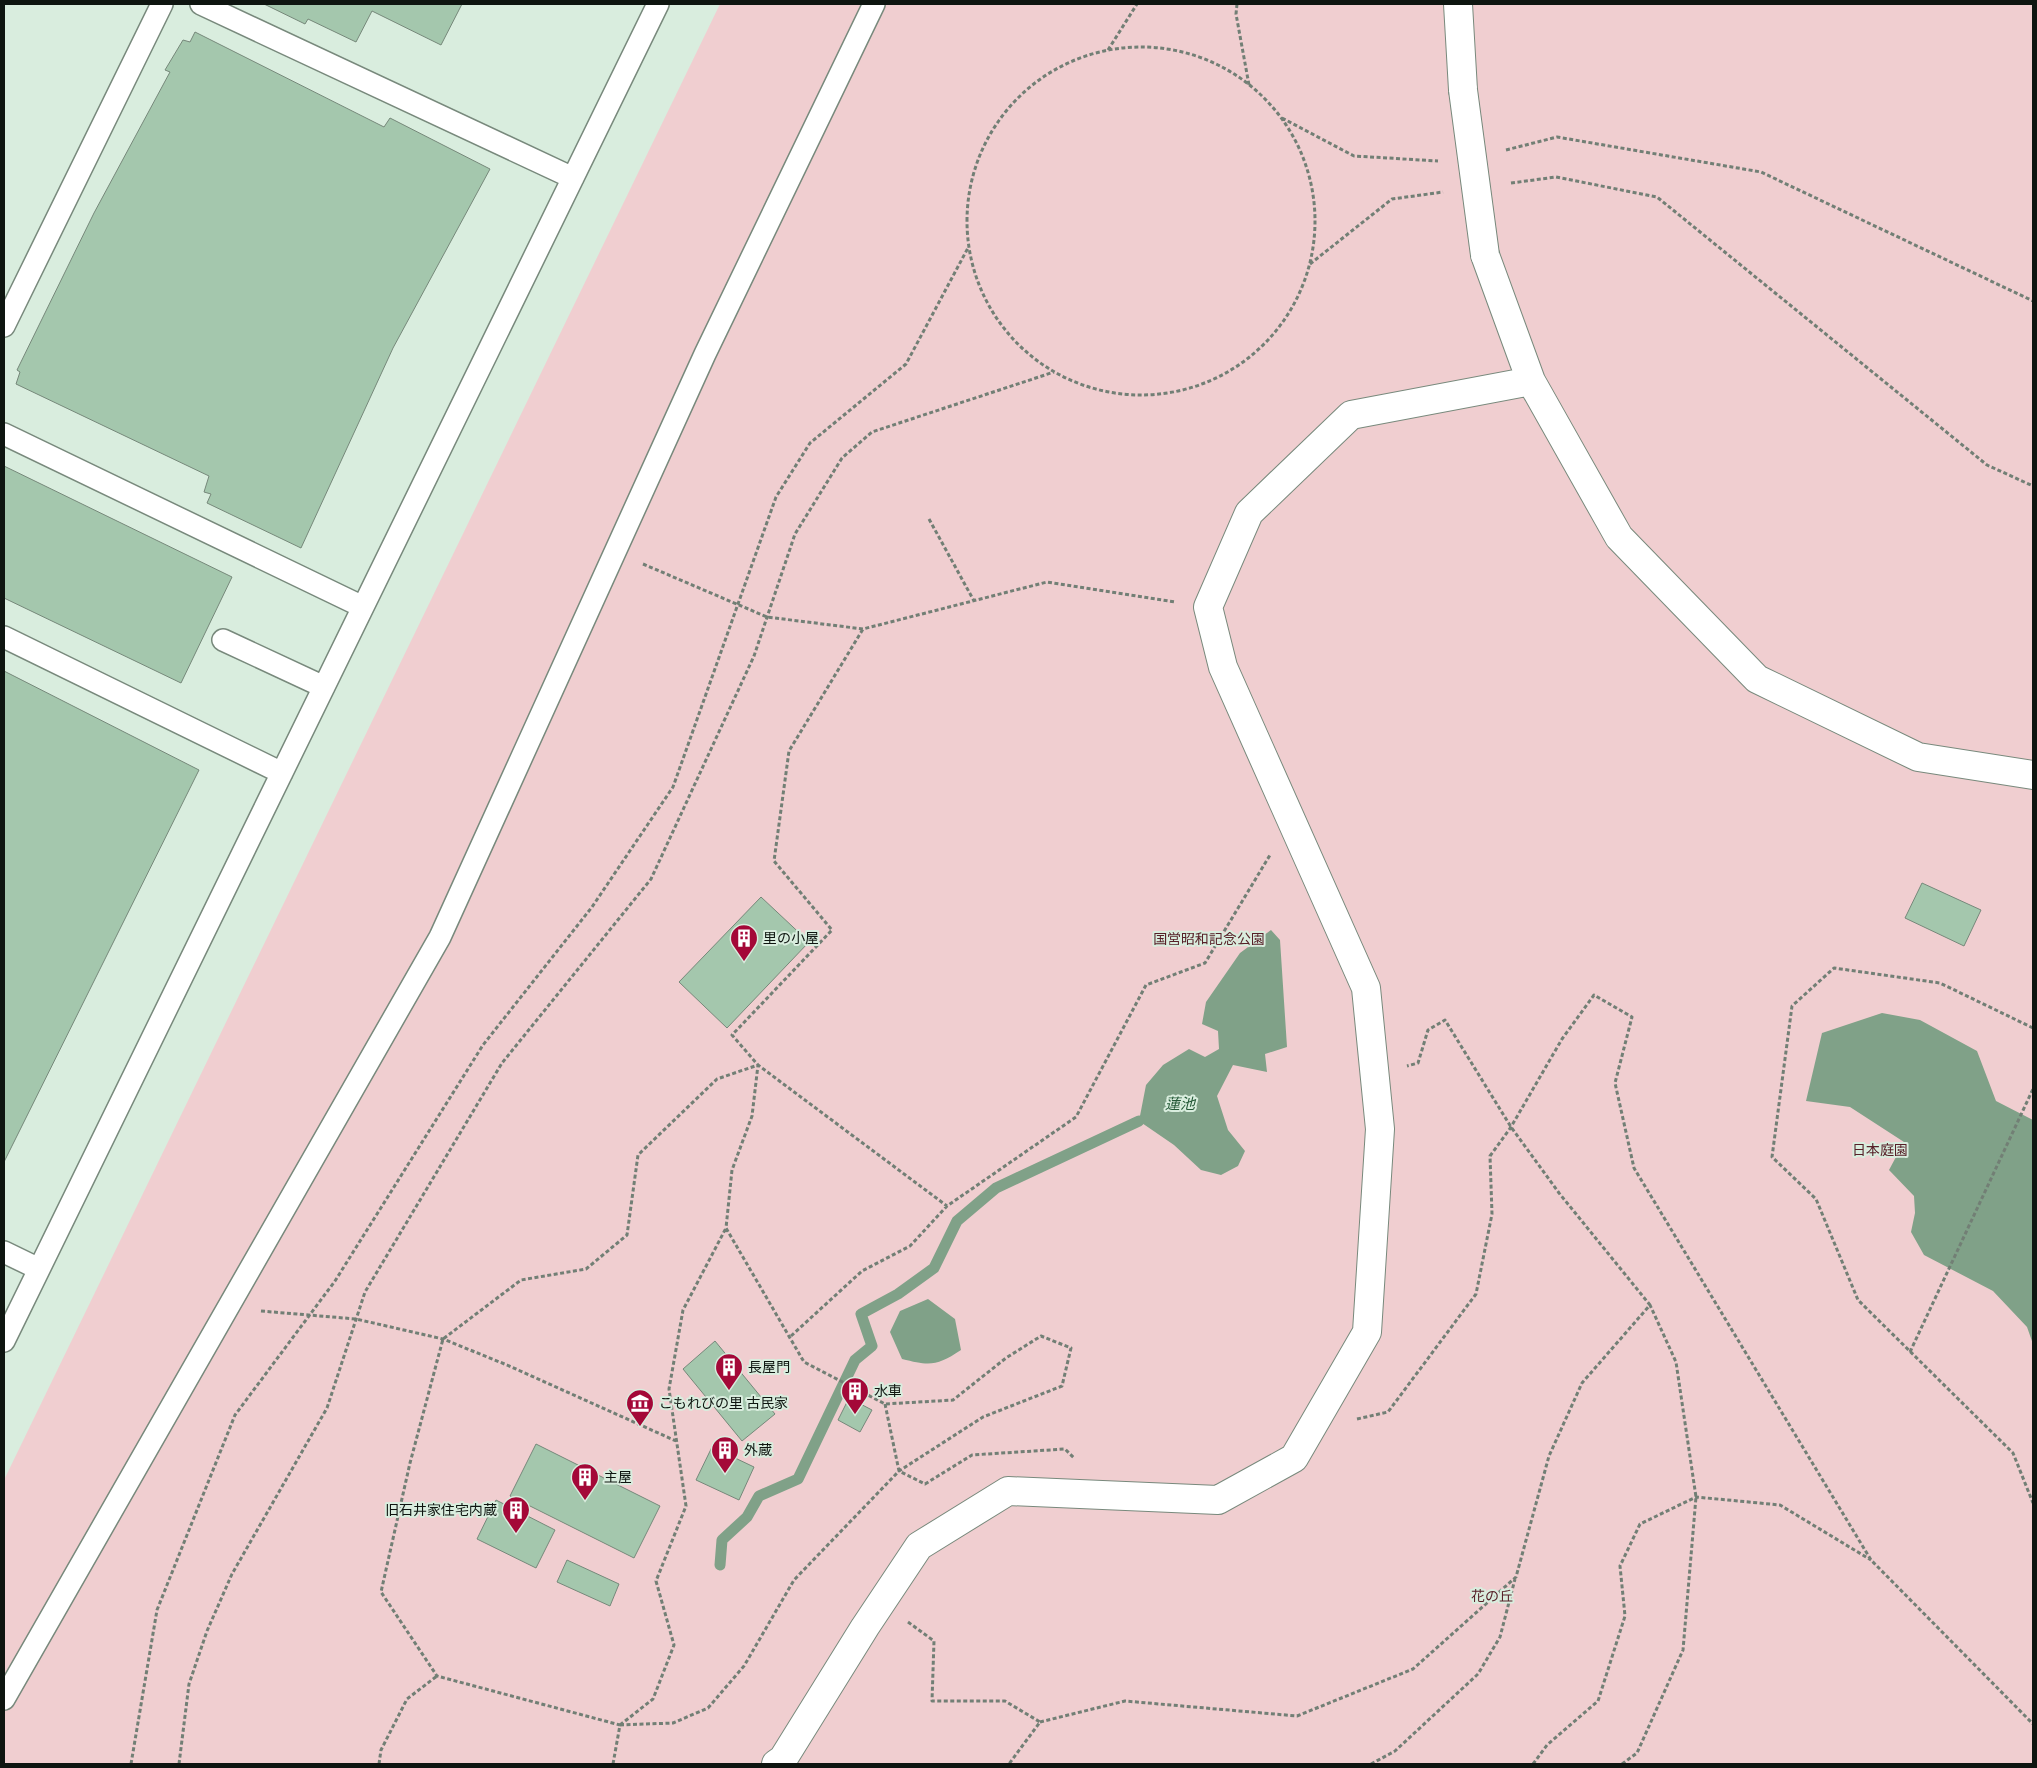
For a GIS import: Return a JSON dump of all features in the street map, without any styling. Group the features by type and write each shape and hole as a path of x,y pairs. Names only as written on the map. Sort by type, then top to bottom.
{"street":[{"path":"1458,4 1463,90 1485,255 1531,381 1619,537 1757,679 1918,757 2033,775"},
{"path":"776,1764 783,1759 919,1546 1008,1491 1218,1500 1294,1458 1367,1332 1380,1129 1366,988 1223,667 1208,607 1249,513 1351,415 1531,381"}],"lane":[{"path":"4,326 162,4"},
{"path":"201,4 573,178"},
{"path":"4,1340 658,4"},
{"path":"4,1699 440,937 705,354 874,4"},
{"path":"4,434 363,607"},
{"path":"4,637 282,773"},
{"path":"223,640 324,688"},
{"path":"4,1252 39,1269"}],"path":[{"path":"1108,51 1136,4"},
{"path":"1237,4 1236,14 1249,85"},
{"path":"1132,48 1158,48 1182,52 1213,64 1249,85 1281,118 1295,139 1305,163 1312,188 1316,213 1315,239 1310,264 1290,313 1274,335 1234,369 1184,390 1157,394 1104,391 1078,383 1054,372 1030,354 1004,327 981,289 969,246 968,210 976,167 986,143 999,120 1016,100 1036,82 1082,58 1108,51 1132,48"},
{"path":"1281,118 1354,156 1442,162"},
{"path":"1500,151 1558,137 1760,172 2033,301"},
{"path":"1508,184 1556,177 1657,197 1987,465 2033,486"},
{"path":"1310,264 1392,199 1450,191"},
{"path":"131,1764 157,1610 235,1415 335,1281 483,1045 592,907 673,787 776,496 810,443 906,364 969,246"},
{"path":"179,1764 189,1684 207,1631 232,1574 327,1408 365,1292 502,1063 652,879 754,656 796,534 842,458 872,432 1054,372"},
{"path":"929,519 974,601"},
{"path":"615,552 767,617 862,629 1047,582 1208,607"},
{"path":"862,629 789,751 774,861 832,930 732,1035 758,1065 948,1206"},
{"path":"791,1336 862,1271 910,1246 948,1206 1076,1118 1146,985 1205,962 1291,821"},
{"path":"2033,1028 1940,983 1834,968 1792,1006 1772,1157 1816,1199 1858,1300 2013,1453 2033,1503"},
{"path":"1310,1430 1388,1412 1476,1294 1492,1214 1490,1156 1511,1127 1562,1039 1594,995 1632,1017 1615,1083 1634,1168 1871,1560 2033,1724"},
{"path":"1374,1074 1418,1063 1428,1030 1445,1020 1511,1127 1559,1194 1650,1305 1676,1362 1696,1497 1683,1650 1637,1753 1622,1764"},
{"path":"614,1764 620,1725 653,1699 674,1645 656,1581 686,1506 669,1389 683,1310 726,1228 732,1170 752,1116 758,1065"},
{"path":"726,1228 791,1336 804,1362 885,1404 953,1400 1006,1358 1041,1336 1071,1348 1062,1386 983,1417 899,1471 794,1580 744,1666 708,1708 673,1723 620,1725 437,1676 381,1592 410,1463 443,1340 521,1280 586,1269 627,1235 638,1155 717,1079 758,1065"},
{"path":"1910,1352 2033,1088"},
{"path":"1371,1764 1395,1751 1478,1674 1500,1637 1550,1456 1582,1383 1650,1305"},
{"path":"227,1308 356,1319 443,1340 508,1365 676,1441"},
{"path":"885,1404 899,1471"},
{"path":"1533,1764 1547,1745 1598,1701 1625,1616 1620,1566 1640,1524 1696,1497 1780,1505 1871,1560"},
{"path":"1009,1764 1040,1722 1126,1701 1297,1716 1413,1669 1516,1577"},
{"path":"882,1602 934,1641 932,1701 1005,1701 1040,1722"},
{"path":"379,1764 381,1750 407,1700 437,1676"}],"green space":[{"name":"国営昭和記念公園","path":"720,4 2033,4 2033,1764 4,1764 4,1480"}],"water":[{"name":"蓮池","path":"1271,930 1280,940 1287,1047 1265,1054 1267,1072 1233,1065 1217,1096 1228,1130 1245,1151 1238,1166 1221,1175 1201,1170 1174,1145 1139,1121 1146,1085 1163,1065 1189,1049 1205,1057 1219,1049 1218,1031 1202,1024 1206,1002 1240,953"},
{"path":"1882,1013 1920,1020 1977,1051 1996,1101 2033,1120 2033,1344 2027,1327 1993,1291 1924,1255 1911,1232 1915,1213 1914,1196 1889,1170 1904,1142 1850,1107 1806,1101 1822,1033"},
{"path":"928,1299 955,1319 961,1350 946,1359 933,1363 920,1363 902,1359 890,1332 900,1311"}],"building":[{"path":"264,4 462,4 441,45 372,11 356,42 308,19 305,24"},
{"path":"195,32 384,127 390,118 490,169 393,348 301,548 207,503 211,494 204,492 209,476 16,384 20,372 17,370 94,213 170,72 165,70 183,40 190,42"},
{"path":"4,466 232,577 181,683 4,598"},
{"path":"4,671 199,770 4,1162"},
{"path":"1922,883 1981,910 1964,946 1905,918"},
{"name":"里の小屋","path":"761,897 809,942 727,1028 679,982"},
{"name":"長屋門","path":"715,1341 775,1414 742,1441 683,1369"},
{"name":"水車","path":"849,1398 872,1410 860,1432 838,1420"},
{"name":"主屋","path":"536,1444 660,1506 634,1558 510,1496"},
{"name":"外蔵","path":"712,1447 754,1467 739,1500 696,1480"},
{"name":"旧石井家住宅内蔵","path":"496,1500 555,1530 536,1568 477,1539"},
{"path":"567,1560 619,1584 610,1606 557,1582"}],"waterway":[{"path":"720,1565 722,1540 747,1517 759,1496 798,1479 855,1360 872,1346 861,1314 898,1294 934,1268 957,1221 996,1188 1139,1121"}],"place":[{"name":"里の小屋","path":"744,962"},
{"name":"長屋門","path":"729,1391"},
{"name":"水車","path":"855,1415"},
{"name":"こもれびの里 古民家","path":"640,1427"},
{"name":"外蔵","path":"725,1474"},
{"name":"主屋","path":"585,1501"},
{"name":"旧石井家住宅内蔵","path":"516,1534"}],"park label":[{"name":"日本庭園","path":"1880,1150"},
{"name":"花の丘","path":"1492,1596"}]}
